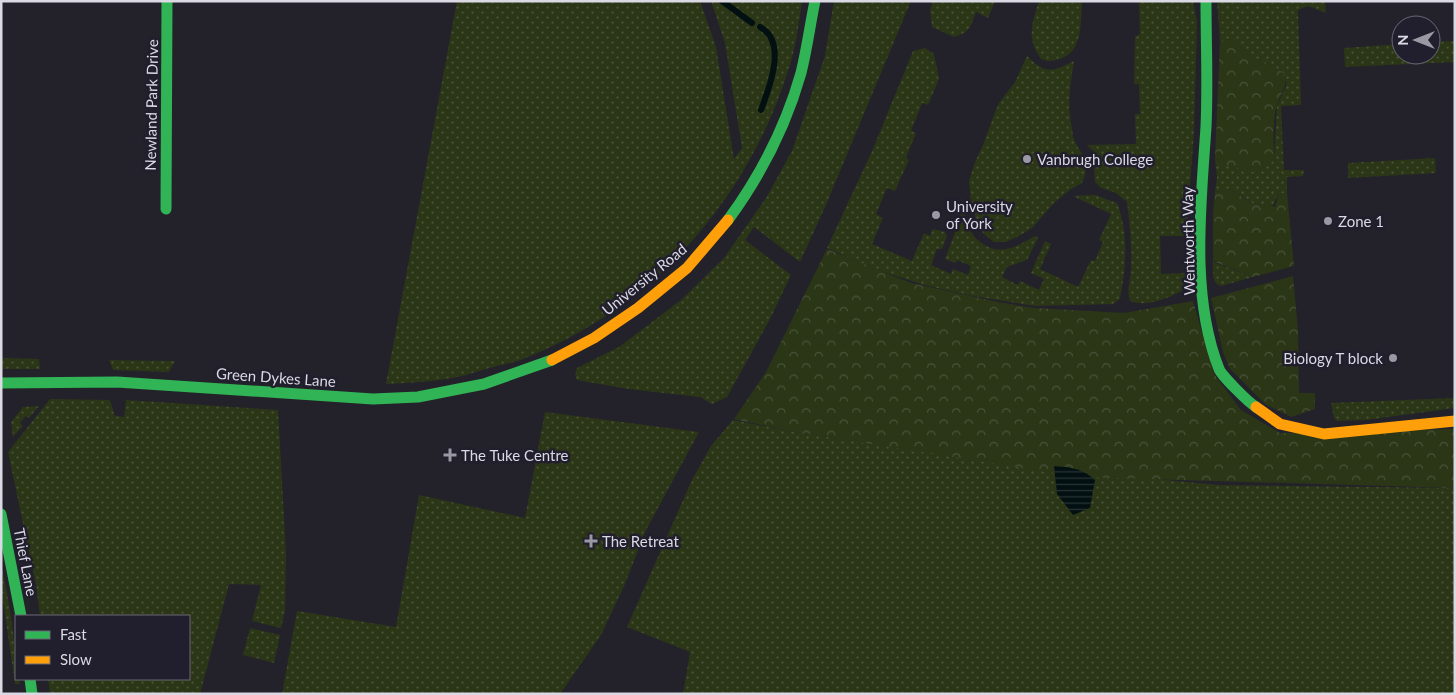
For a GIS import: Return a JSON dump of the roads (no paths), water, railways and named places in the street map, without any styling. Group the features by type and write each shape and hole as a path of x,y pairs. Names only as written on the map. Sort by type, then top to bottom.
{"street":[{"name":"Newland Park Drive","path":"166,208 167,1"},
{"name":"University Road","path":"544,364 594,338 638,308 687,268 729,219 751,187 781,131 801,72 814,1"},
{"name":"Wentworth Way","path":"1206,1 1206,125 1201,186 1200,257 1206,327 1220,371 1253,405 1280,424 1324,434 1455,421"},
{"name":"Green Dykes Lane","path":"1,383 116,382 373,399 418,397 484,384 544,364"},
{"name":"Thief Lane","path":"1,514 21,615"},
{"path":"30,680 32,694"}],"waterway":[{"path":"722,1 752,23"},
{"path":"760,27 768,34 773,43 775,54 772,78 761,110"}],"place":[{"name":"Vanbrugh College","path":"1027,159"},
{"name":"University of York","path":"936,215"},
{"name":"Zone 1","path":"1328,221"},
{"name":"Biology T block","path":"1393,358"},
{"name":"The Tuke Centre","path":"450,455"},
{"name":"The Retreat","path":"591,541"}]}
